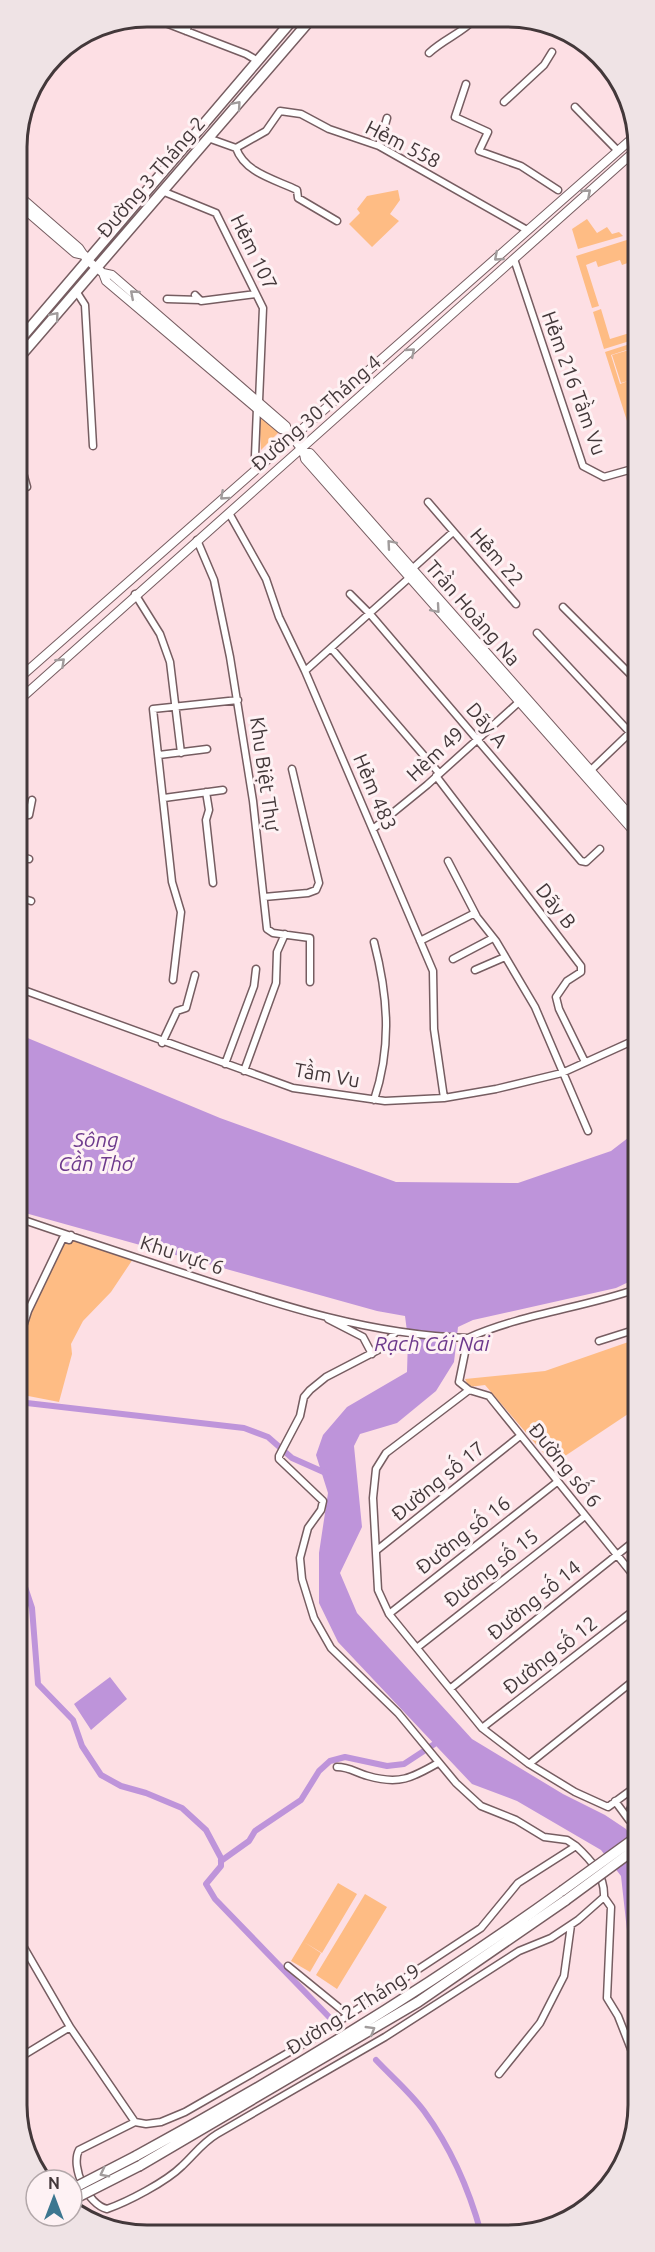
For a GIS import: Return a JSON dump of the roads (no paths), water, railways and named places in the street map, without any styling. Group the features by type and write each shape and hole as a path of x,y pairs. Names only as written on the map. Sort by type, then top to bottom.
{"highway":[{"name":"Đường 3 Tháng 2","path":"27,331 86,258 288,27"},
{"name":"Đường 3 Tháng 2","path":"27,348 76,291 100,270 162,191 304,27"},
{"name":"Đường 2 Tháng 9","path":"84,2184 138,2161 291,2077 418,2002 564,1896 628,1844"},
{"name":"Đường 2 Tháng 9","path":"84,2193 438,1977 628,1854"}],"main road":[{"name":"Đường 30 Tháng 4","path":"27,671 261,463 289,434 628,142"},
{"name":"Đường 30 Tháng 4","path":"27,693 135,594 302,450 628,157"},
{"name":"Trần Hoàng Na","path":"27,203 80,248 86,258"},
{"path":"551,210 558,218"},
{"name":"Trần Hoàng Na","path":"27,212 75,253 86,258 100,270 106,281 258,404 281,429 289,434 302,450 304,459 613,802"},
{"name":"Trần Hoàng Na","path":"302,450 310,453 412,569 521,699 590,771 607,795"},
{"path":"628,807 619,797 607,795 607,807 628,831"},
{"path":"613,802 628,815"},
{"path":"613,802 628,823"}],"street":[{"path":"176,27 258,61"},
{"path":"186,31 188,27"},
{"path":"429,53 441,42 467,27"},
{"path":"504,102 544,65 552,52"},
{"path":"466,84 455,117 488,132 479,150 521,166 558,190"},
{"path":"575,107 618,150"},
{"name":"Hẻm 558","path":"236,148 266,131 280,111 301,114 329,129 379,146 527,230"},
{"path":"379,146 387,118"},
{"path":"208,138 236,148 242,161 249,168 297,189 298,198 337,221"},
{"name":"Hẻm 107","path":"162,191 216,213 263,308 255,456 261,463"},
{"name":"Hẻm 216 Tầm Vu","path":"514,259 583,466 604,477 628,470"},
{"path":"76,291 85,304 93,447"},
{"path":"166,300 256,294"},
{"name":"Hẻm 22","path":"428,502 516,604"},
{"name":"Hẻm 483","path":"229,513 266,579 279,617 305,671 433,971 434,1029 444,1098"},
{"name":"Hẻm 22","path":"412,569 453,531"},
{"name":"Khu Biệt Thự","path":"197,540 214,580 238,700 254,801 267,929 310,938 310,982"},
{"path":"305,671 409,578"},
{"path":"135,594 160,634 170,662 181,753"},
{"name":"Dãy A","path":"350,594 370,614 581,861 586,862 600,849"},
{"path":"563,607 628,672"},
{"path":"537,633 628,730"},
{"name":"Dãy B","path":"331,648 437,775 582,966 581,972 567,981 556,997 559,1009 585,1062"},
{"name":"Hèm 49","path":"373,830 521,699"},
{"path":"172,980 181,905 172,882 153,709 238,700"},
{"path":"590,771 628,734"},
{"path":"159,755 207,749"},
{"path":"264,897 308,893 316,890 319,883 292,769"},
{"path":"164,798 223,790"},
{"path":"206,792 209,810 206,820 213,883"},
{"path":"27,816 32,800"},
{"path":"448,861 475,913 535,1007 588,1131"},
{"path":"27,900 31,901"},
{"path":"420,941 475,913"},
{"path":"244,1071 276,983 277,952 285,934"},
{"path":"453,959 493,938"},
{"path":"374,942 385,987 387,1013 386,1057 374,1100"},
{"path":"475,969 505,957"},
{"path":"225,1064 254,986 256,969"},
{"path":"162,1043 177,1011 186,1008 195,975"},
{"name":"Tầm Vu","path":"27,991 162,1043 293,1088 374,1100 444,1098 496,1089 562,1072 628,1043"},
{"name":"Khu vực 6","path":"27,1221 243,1293 325,1317 402,1334 468,1338 511,1323 597,1303 628,1292"},
{"path":"27,1320 63,1238 69,1240 71,1235"},
{"path":"325,1317 363,1336 372,1354"},
{"path":"599,1341 628,1332"},
{"path":"394,1333 372,1354 327,1377 310,1390 304,1397 300,1416 279,1456 279,1459 324,1501 305,1536 300,1558 302,1579 314,1617 331,1648 398,1713 436,1761 481,1806 516,1820 544,1837 567,1840 590,1860 604,1884 604,1897 611,1907 607,1998 618,2016 628,2042"},
{"name":"Đường số 6","path":"468,1338 464,1370 459,1382 469,1390 489,1396 628,1568"},
{"path":"469,1390 386,1453 376,1469 373,1498 378,1590 389,1614 482,1728 529,1764 603,1805 608,1807 628,1792"},
{"name":"Đường số 17","path":"377,1550 520,1436"},
{"name":"Đường số 16","path":"389,1614 557,1482"},
{"name":"Đường số 15","path":"418,1647 585,1516"},
{"name":"Đường số 14","path":"451,1688 628,1546"},
{"name":"Đường số 12","path":"482,1728 628,1615"},
{"path":"529,1764 628,1685"},
{"path":"337,1767 349,1767 368,1776 403,1780 421,1775 436,1761"},
{"path":"615,1801 628,1818"},
{"path":"576,1846 518,1883 481,1928 348,2015 185,2112 160,2122 146,2124 135,2122 79,2150 76,2156 77,2171 95,2204 107,2209 117,2206 164,2179 183,2166 203,2143 385,2037 519,1951 551,1938 571,1925 604,1897"},
{"path":"499,2074 540,2023 564,1976 571,1925"},
{"path":"27,1953 70,2027 135,2122"},
{"path":"288,1966 348,2015"},
{"path":"27,2053 70,2027"},
{"path":"291,2077 297,2087"},
{"path":"230,2087 238,2099"}],"water":[{"name":"Sông Cần Thơ","path":"27,1038 220,1118 396,1182 518,1183 611,1151 628,1138 628,1282 616,1288 473,1320 458,1327 454,1362 436,1391 397,1423 360,1434 354,1446 362,1527 340,1573 357,1613 472,1739 626,1829 628,1832 628,1940 621,1876 601,1850 517,1801 472,1784 338,1642 319,1603 319,1553 328,1493 316,1455 323,1435 347,1407 407,1372 408,1339 405,1316 377,1311 27,1214"},
{"path":"110,1677 127,1699 91,1730 74,1704"}],"waterway":[{"path":"27,1403 244,1428 268,1437 292,1458 328,1474"},
{"path":"27,1593 32,1608 38,1684 73,1720 82,1746 101,1775 121,1786 146,1793 182,1808 206,1830 221,1858 221,1866 206,1884 215,1899 332,2020"},
{"path":"221,1861 249,1841 255,1831 301,1800 319,1771 330,1761 345,1757 387,1766 404,1764 439,1741"},
{"path":"376,2060 419,2104 443,2139 465,2185 478,2225"}],"water label":[{"name":"Rạch Cái Nai","path":"432,1344"}]}
